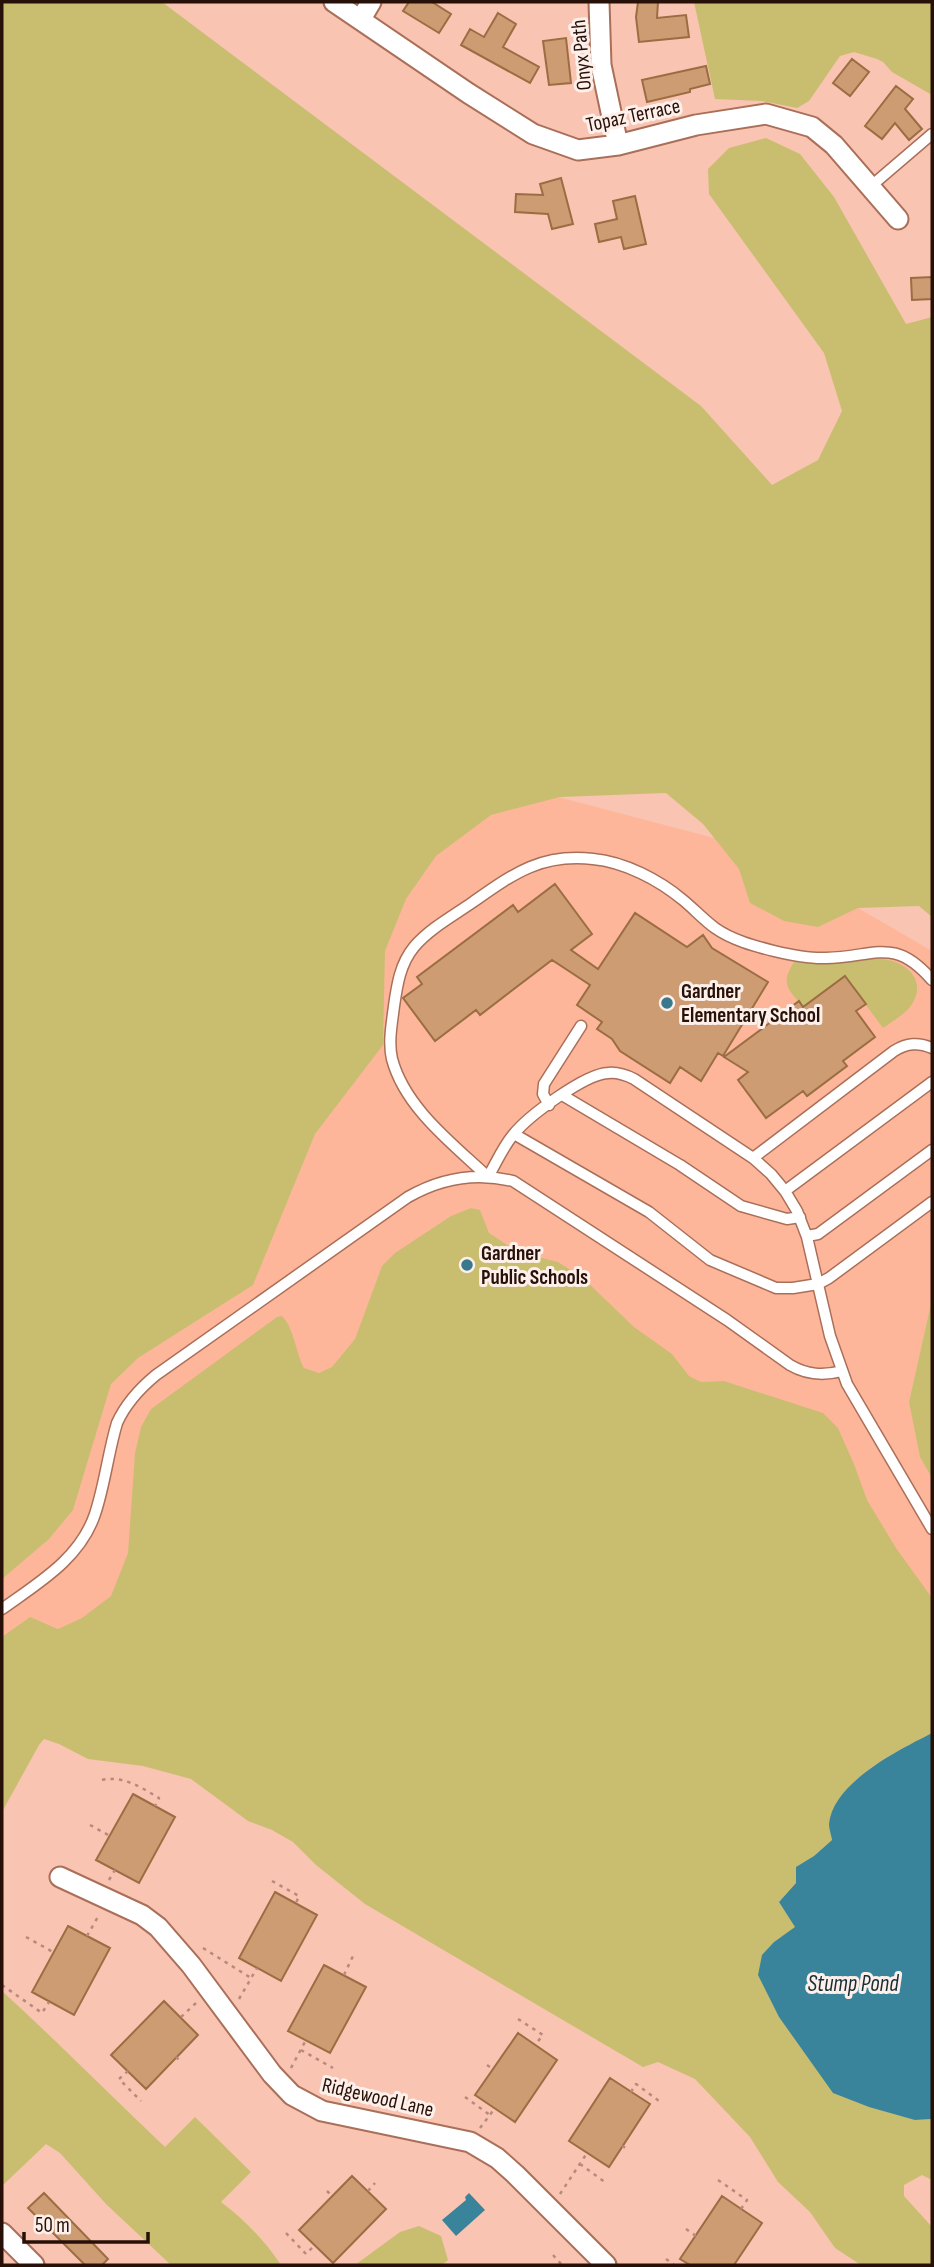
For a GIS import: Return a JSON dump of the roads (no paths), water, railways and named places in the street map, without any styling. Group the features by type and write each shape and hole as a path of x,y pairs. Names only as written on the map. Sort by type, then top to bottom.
{"street":[{"name":"Topaz Terrace","path":"334,2 366,10 468,93 533,134 578,150 618,145 696,125 766,114 812,127 834,145 898,219"},
{"name":"Onyx Path","path":"600,2 601,65 618,145"},
{"name":"Ridgewood Lane","path":"55,1875 142,1915 158,1927 191,1965 282,2086 292,2095 321,2111 470,2142 497,2158 606,2265"},
{"path":"2,2233 34,2265"}],"lane":[{"path":"870,187 932,134"},
{"path":"488,1177 430,1120 414,1101 401,1078 391,1050 396,992 399,974 415,946 495,886 530,865 562,858 607,861 660,884 684,900 716,929 743,941 788,954 822,959 892,951 918,965 932,980"},
{"path":"549,1105 543,1094 544,1084 581,1026"},
{"path":"753,1158 894,1051 910,1044 932,1048"},
{"path":"488,1177 514,1134 525,1122 580,1083 599,1074 625,1075 753,1158 785,1191 800,1217 807,1236 830,1336 842,1371 852,1394 932,1529"},
{"path":"785,1191 932,1082"},
{"path":"562,1095 680,1164 741,1206 791,1220 800,1217"},
{"path":"514,1134 649,1212 710,1260 776,1288 818,1284 932,1202"},
{"path":"807,1236 818,1234 932,1150"},
{"path":"2,1609 62,1564 81,1543 95,1515 117,1423 122,1411 145,1384 408,1197 436,1183 488,1177 513,1181 800,1371 820,1374 842,1371"}],"water":[{"name":"Stump Pond","path":"932,1733 932,2119 915,2120 833,2093 779,2017 758,1975 762,1955 774,1942 795,1927 779,1902 796,1883 796,1867 832,1840 829,1824 833,1809 842,1794 886,1758"},
{"path":"469,2193 485,2210 456,2236 442,2220 466,2200 465,2197"}],"place":[{"name":"Gardner Elementary School","path":"667,1003"},
{"name":"Gardner Public Schools","path":"467,1265"}]}
